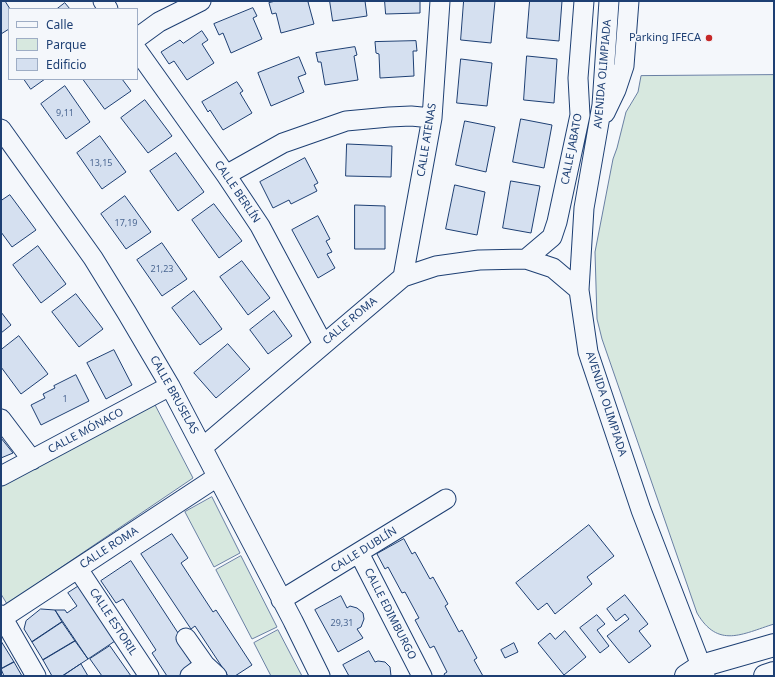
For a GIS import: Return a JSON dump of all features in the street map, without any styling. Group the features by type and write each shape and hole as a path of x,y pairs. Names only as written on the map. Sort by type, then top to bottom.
{"main road":[{"path":"697,673 774,645"},
{"path":"765,676 774,674"}],"street":[{"path":"138,37 160,22 201,1"},
{"name":"CALLE ATENAS","path":"403,277 432,118 440,1"},
{"name":"CALLE JABATO","path":"526,259 552,237 558,222 580,115 578,78 584,1"},
{"name":"AVENIDA OLIMPIADA","path":"609,1 600,121 584,208 578,290 588,352 697,673"},
{"path":"600,121 616,90 624,66 629,1"},
{"name":"CALLE BERLÍN","path":"138,51 226,175 260,226 323,344"},
{"path":"580,115 580,163 584,208"},
{"path":"226,175 283,143 346,122 411,116 432,118"},
{"name":"CALLE BRUSELAS","path":"1,129 92,258 127,313 170,386 203,447 320,676"},
{"name":"CALLE ROMA","path":"203,447 403,277 436,266 479,260 526,259 553,268 578,290"},
{"name":"CALLE MÓNACO","path":"1,476 170,386"},
{"path":"1,419 32,460"},
{"name":"CALLE ROMA","path":"2,618 217,477"},
{"name":"CALLE DUBLÍN","path":"281,600 446,499"},
{"name":"CALLE EDIMBURGO","path":"359,553 422,676"},
{"name":"CALLE ESTORIL","path":"78,569 149,676"},
{"path":"2,618 36,676"},
{"path":"186,638 211,670 190,676"}],"green space":[{"path":"774,75 774,624 751,632 731,636 722,635 713,631 705,624 697,613 602,339 597,319 595,252 613,159 626,112 638,92 641,76"},
{"path":"153,401 193,478 7,604 1,594 1,487"},
{"path":"212,497 240,553 214,567 185,512"},
{"path":"241,556 277,627 252,639 216,570"},
{"path":"278,630 302,676 271,676 254,643"}],"building":[{"path":"1,1 5,1 9,8 8,8 8,30 1,34"},
{"path":"276,1 311,1 308,2 314,24 281,33 276,13 272,14 269,3"},
{"path":"330,1 365,1 367,16 333,21"},
{"path":"385,1 420,1 420,13 386,14"},
{"path":"464,1 495,1 491,43 461,40"},
{"path":"530,1 562,1 559,41 527,38"},
{"path":"65,3 69,8 58,8"},
{"path":"253,8 257,16 253,18 262,39 231,53 223,33 219,35 214,24"},
{"path":"202,31 208,40 202,44 214,63 187,80 174,61 169,64 161,52 180,40 183,43"},
{"path":"416,41 417,51 413,51 414,76 380,78 379,54 376,53 375,42"},
{"path":"355,47 357,55 354,56 358,80 325,85 321,62 318,62 316,53"},
{"path":"527,56 557,59 554,103 524,100"},
{"path":"299,57 306,74 298,77 304,92 271,106 258,73"},
{"path":"461,59 492,63 487,106 457,103"},
{"path":"25,80 44,80 31,89"},
{"path":"84,80 123,80 131,91 105,109"},
{"path":"237,82 243,91 240,93 252,113 223,130 210,110 208,112 202,102"},
{"path":"65,86 90,122 66,139 41,104"},
{"path":"145,100 172,136 148,153 121,118"},
{"path":"521,119 552,125 544,168 513,162"},
{"path":"465,121 495,127 486,172 456,165"},
{"path":"100,136 126,172 102,189 77,153"},
{"path":"347,144 392,146 391,177 346,176"},
{"path":"176,153 204,192 178,211 150,171"},
{"path":"305,158 318,183 314,185 317,191 291,204 289,200 273,208 260,182"},
{"path":"511,181 540,186 531,233 503,228"},
{"path":"455,185 485,192 477,235 446,229"},
{"path":"10,195 36,230 12,247 1,232 1,201"},
{"path":"125,196 151,232 126,249 101,214"},
{"path":"214,204 242,241 219,258 192,220"},
{"path":"355,205 385,206 385,249 355,249"},
{"path":"318,216 330,239 326,241 332,252 327,254 335,268 318,278 292,230"},
{"path":"162,243 187,279 162,296 137,260"},
{"path":"38,246 66,284 41,303 13,265"},
{"path":"242,261 270,298 248,315 220,277"},
{"path":"194,291 222,329 200,345 172,308"},
{"path":"76,294 103,329 79,347 52,312"},
{"path":"274,311 292,336 268,354 250,330"},
{"path":"1,312 11,325 1,333"},
{"path":"19,336 48,374 21,394 1,367 1,350"},
{"path":"228,344 250,369 216,398 194,373"},
{"path":"114,350 132,385 106,399 87,363"},
{"path":"76,375 89,401 41,425 31,405 45,398 43,394 55,388 54,386"},
{"path":"1,438 13,453 1,458"},
{"path":"589,525 614,556 587,577 592,584 555,614 547,603 538,610 516,583"},
{"path":"172,534 188,558 181,563 213,612 216,610 252,665 235,676 228,676 195,626 191,629 141,554"},
{"path":"404,539 412,554 415,552 430,579 433,577 448,604 445,606 459,632 462,630 477,658 474,660 483,676 445,676 444,674 447,672 434,646 430,648 415,620 419,618 405,592 402,593 388,567 385,569 377,554"},
{"path":"131,561 180,636 176,639 194,667 180,676 167,676 152,653 156,650 123,599 116,603 101,581"},
{"path":"82,584 118,639 88,659 55,610 65,610 67,613 77,606 68,593"},
{"path":"625,595 648,624 639,631 651,646 629,663 607,636 629,619 625,614 616,621 607,609"},
{"path":"341,596 347,608 350,606 357,608 363,613 364,619 361,627 357,629 363,638 338,652 315,610"},
{"path":"41,609 55,610 62,622 32,642 24,629 26,621"},
{"path":"597,615 605,624 597,630 609,646 600,653 580,628"},
{"path":"62,622 75,641 43,660 32,642"},
{"path":"565,631 586,657 564,675 538,643 550,633 555,639"},
{"path":"1,641 14,662 1,669"},
{"path":"75,641 88,659 62,676 52,676 43,660"},
{"path":"514,643 518,652 505,658 501,650"},
{"path":"110,646 131,676 102,676 90,659"},
{"path":"369,651 375,662 385,662 390,667 391,676 349,676 343,665"},
{"path":"14,662 22,676 4,676 1,669"},
{"path":"81,664 88,676 63,676"}],"place":[{"name":"Parking IFECA","path":"709,38"}]}
